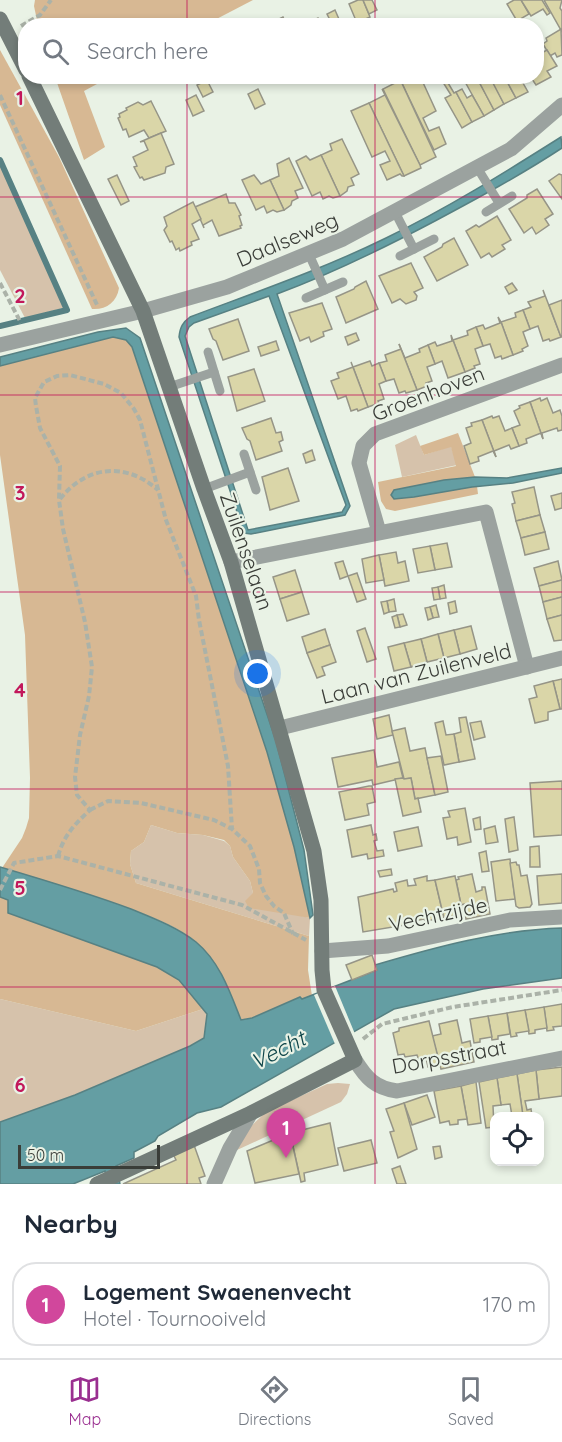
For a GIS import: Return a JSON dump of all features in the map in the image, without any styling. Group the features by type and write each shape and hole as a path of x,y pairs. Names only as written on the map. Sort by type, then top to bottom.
{"street":[{"path":"0,19 18,54"},
{"name":"Zuilenselaan","path":"33,84 143,311 231,562 314,850 321,900 321,970 324,990 350,1048"},
{"name":"Daalseweg","path":"0,345 143,311 227,287 311,258 343,238 397,216 480,173 562,105"},
{"name":"Groenhoven","path":"379,532 359,463 363,446 375,434 562,365"},
{"path":"231,562 486,512 527,667"},
{"name":"Laan van Zuilenveld","path":"280,728 562,658"},
{"name":"Vechtzijde","path":"322,951 387,946 510,920 562,917"},
{"path":"100,1183 251,1113 350,1048"},
{"name":"Dorpsstraat","path":"350,1048 368,1080 384,1089 397,1091 562,1058"},
{"path":"214,1184 230,1148 251,1113"}],"lane":[{"path":"480,173 499,204"},
{"path":"486,212 512,196"},
{"path":"397,216 414,249"},
{"path":"400,256 434,239"},
{"path":"311,258 325,290"},
{"path":"306,298 343,282"},
{"path":"207,352 220,391"},
{"path":"169,387 214,372"},
{"path":"244,454 256,490"},
{"path":"204,489 250,472"}],"path":[{"path":"35,18 51,0"},
{"path":"8,34 18,28"},
{"path":"0,95 104,319"},
{"path":"0,283 27,338"},
{"path":"90,810 77,795 75,777 92,667 85,622 63,529 59,500 60,466 40,428 35,398 44,382 65,375 104,384 121,393 140,420 166,520 196,596 228,766 232,829"},
{"path":"59,500 93,473 108,471 120,471 134,476 157,489 159,495"},
{"path":"58,856 61,844 70,828 90,810 108,801 141,803 214,820 232,829 250,846 266,896 284,913 293,934"},
{"path":"0,890 14,863 58,856 242,905 293,934 303,937 322,951"},
{"path":"350,1048 382,1024 453,1007 562,990"}],"shaded area":[{"path":"35,0 253,0 218,18 37,18"},
{"path":"0,50 59,157 119,288 110,304 92,309 0,105"},
{"path":"57,84 97,84 84,91 105,147 84,160"},
{"path":"0,160 64,305 63,308 25,318 0,270"},
{"path":"113,337 126,340 132,347 267,752 294,847 310,918 249,908 245,901 253,893 250,881 233,857 230,846 224,840 203,835 177,833 151,825 144,842 131,851 130,864 136,883 309,936 308,970 312,996 301,999 300,997 252,1018 241,1020 229,990 213,962 199,945 177,929 118,904 2,868 26,828 29,818 30,778 25,635 0,455 0,366"},
{"path":"458,433 475,477 444,480 394,490 391,495 477,486 478,494 395,511 386,509 381,501 378,482 456,466 451,447 424,455 420,446"},
{"path":"416,435 424,455 451,446 457,465 402,477 395,445"},
{"path":"151,825 177,833 203,835 224,841 230,846 233,857 250,881 253,893 285,912 310,918 309,936 136,883 130,864 131,851 144,842"},
{"path":"0,897 8,900 9,913 157,967 179,980 203,1009 136,1031 0,999"},
{"path":"0,999 136,1031 203,1009 207,1014 204,1038 75,1095 0,1122"},
{"path":"327,1084 350,1084 341,1102 237,1150 249,1128 266,1112"}],"water":[{"path":"561,137 562,148 483,195 377,251 277,294 350,506 345,515 251,534 244,533 179,337 184,323 190,317 314,270 386,238 453,203","holes":["269,296 346,505 342,512 248,530 185,336 189,327 194,323"]},
{"path":"126,328 140,338 276,741 304,850 313,915 310,918 294,847 267,752 132,347 126,340 113,337 0,366 0,357 98,332"},
{"path":"562,468 562,473 513,483 394,499 391,495 394,490 444,480 475,477 507,478"},
{"name":"Vecht","path":"0,867 131,909 165,923 189,937 204,950 218,968 241,1020 252,1018 300,997 302,999 377,970 375,965 444,946 514,932 562,928 562,978 483,989 394,1009 221,1107 197,1113 158,1136 155,1141 134,1152 134,1158 116,1166 120,1184 107,1184 105,1171 73,1184 0,1184 0,1122 75,1095 190,1046 204,1038 207,1014 179,980 157,967 8,913 8,900 0,897"}],"pier":[{"path":"335,986 355,1034 335,1044 314,995"}],"building":[{"path":"363,0 370,17 355,18 349,4"},
{"path":"363,0 372,0 377,10 369,14"},
{"path":"514,0 521,0 529,14 522,18 515,18 507,4"},
{"path":"521,0 542,0 550,13 547,15 543,9 531,16"},
{"path":"544,0 562,0 560,8 562,32"},
{"path":"335,10 338,18 329,18 327,14"},
{"path":"561,29 562,55 557,57 555,53 550,56 544,46 546,38"},
{"path":"547,50 557,66 547,71 551,77 544,81 544,52"},
{"path":"209,84 213,92 203,97 197,85"},
{"path":"393,84 402,84 436,157 420,165 383,89"},
{"path":"402,84 424,84 436,111 423,118 429,131 439,127 446,144 434,150"},
{"path":"444,84 449,84 454,93 456,92 472,122 462,128 445,98 451,95"},
{"path":"466,84 480,84 494,110 484,116"},
{"path":"480,84 494,84 504,104 494,110"},
{"path":"494,84 508,84 516,98 504,104"},
{"path":"508,84 524,84 528,92 516,98"},
{"path":"258,89 265,104 255,109 248,94"},
{"path":"462,89 467,98 472,95 484,116 472,122 456,92"},
{"path":"196,95 204,111 193,116 186,100"},
{"path":"385,95 421,168 404,176 369,103"},
{"path":"151,101 166,131 149,138 144,130 129,137 126,129 123,130 118,118 119,114 138,102 143,105"},
{"path":"369,103 404,176 400,174 387,180 380,165 390,161 385,151 372,157 351,111"},
{"path":"161,133 174,164 166,167 165,173 144,180 140,178 134,167 137,166 133,157 148,150 144,141 140,142"},
{"path":"342,139 359,174 351,178 354,185 348,187 347,191 340,196 321,155 332,150 330,144"},
{"path":"321,155 340,196 333,198 329,196 323,199 320,192 312,196 296,161 306,156 310,160"},
{"path":"289,158 303,188 295,191 298,198 284,210 270,180 279,176 277,164"},
{"path":"559,174 562,175 562,199 549,181"},
{"path":"117,175 129,201 121,205 108,179"},
{"path":"254,175 261,184 270,180 284,210 277,212 273,210 267,213 264,206 256,210 242,180"},
{"path":"537,189 553,214 545,219 549,225 536,234 532,227 524,233 509,209"},
{"path":"226,194 229,203 235,203 241,215 239,216 242,225 241,228 219,236 212,220 203,225 204,228 195,207"},
{"path":"193,202 201,219 192,224 199,239 180,251 179,248 176,250 164,230 167,226 164,217"},
{"path":"497,216 511,240 502,245 505,249 492,257 489,253 481,258 466,231 476,225 479,227"},
{"path":"454,238 468,265 437,281 424,257"},
{"path":"411,263 423,288 414,292 417,296 416,300 406,304 400,299 392,303 379,276"},
{"path":"366,281 378,309 346,323 336,297"},
{"path":"512,283 517,290 509,294 505,287"},
{"path":"543,290 561,337 550,341 549,339 543,341 538,326 530,329 523,310 531,307 528,302 545,296"},
{"path":"562,300 562,336 561,337 549,305"},
{"path":"322,303 332,329 323,332 324,336 311,342 309,337 300,341 289,313"},
{"path":"523,310 530,329 523,332 528,346 513,355 501,322 516,317 515,313"},
{"path":"498,317 513,355 502,359 501,356 495,358 490,344 483,346 476,327 483,325 485,329 500,323"},
{"path":"238,319 249,351 223,360 209,329"},
{"path":"476,327 483,346 475,349 480,364 465,372 453,340 468,335 467,331"},
{"path":"356,333 359,340 348,345 345,337"},
{"path":"451,335 465,372 448,378 442,361 435,364 428,345 435,342 437,346 452,341"},
{"path":"276,341 279,350 261,356 258,347"},
{"path":"399,344 405,358 420,352 419,349 428,345 435,364 427,367 432,381 426,383 427,386 417,390"},
{"path":"401,349 417,390 406,393 405,391 399,393 394,379 386,381 379,363 387,361 385,355"},
{"path":"370,361 372,366 379,363 386,381 379,384 384,399 368,407 353,367"},
{"path":"353,367 368,407 358,411 357,409 351,411 346,396 338,399 331,381 339,378 337,373"},
{"path":"254,369 265,401 237,411 228,377"},
{"path":"540,398 541,401 547,398 553,413 560,410 562,416 562,430 558,431 557,428 542,433 543,439 530,402"},
{"path":"530,402 541,433 526,439 527,443 519,446 512,428 520,425 514,411 520,408 519,406"},
{"path":"492,416 493,418 499,416 505,431 512,428 519,446 511,449 509,445 494,451 496,457 482,420"},
{"path":"271,418 276,433 281,432 283,440 279,442 282,451 256,460 250,441 242,428"},
{"path":"482,420 496,457 493,451 478,457 479,461 470,464 464,446 471,443 466,428 472,426 471,423"},
{"path":"312,450 315,460 306,463 303,454"},
{"path":"288,468 299,501 270,510 262,477"},
{"path":"534,487 540,515 516,521 512,492"},
{"path":"562,493 562,508 555,510 551,496"},
{"path":"540,515 545,532 521,538 516,521"},
{"path":"545,532 549,549 525,555 521,538"},
{"path":"447,543 452,567 435,570 430,546"},
{"path":"430,546 435,570 418,573 413,549"},
{"path":"396,552 398,563 405,561 409,581 385,586 379,555"},
{"path":"379,555 384,580 366,583 362,559"},
{"path":"343,561 348,576 340,579 335,563"},
{"path":"558,561 562,580 539,586 534,568"},
{"path":"295,570 302,592 280,599 273,577"},
{"path":"357,573 366,599 357,602 348,576"},
{"path":"562,580 562,597 543,602 539,586"},
{"path":"444,585 446,598 440,599 438,587"},
{"path":"438,587 440,599 434,600 432,588"},
{"path":"302,592 309,614 287,621 280,599"},
{"path":"562,597 562,615 547,619 543,602"},
{"path":"394,599 396,611 389,612 387,601"},
{"path":"387,601 389,612 384,614 381,602"},
{"path":"455,601 457,612 450,614 448,603"},
{"path":"436,605 439,617 433,618 430,607"},
{"path":"430,607 433,618 428,620 425,608"},
{"path":"403,614 407,625 400,627 397,615"},
{"path":"397,615 400,627 395,628 392,617"},
{"path":"562,615 562,640 554,641 547,619"},
{"path":"471,626 477,649 460,654 454,630"},
{"path":"365,628 376,659 367,662 357,631"},
{"path":"325,629 330,645 307,653 302,637"},
{"path":"454,630 460,654 444,658 438,634"},
{"path":"438,634 444,658 427,662 421,639"},
{"path":"421,639 427,662 411,667 404,643"},
{"path":"404,643 411,667 394,671 388,647"},
{"path":"330,645 336,662 322,667 325,675 317,678 307,653"},
{"path":"562,679 562,709 560,709 553,681"},
{"path":"553,681 560,709 548,712 548,720 535,723 529,699 537,697 534,686"},
{"path":"389,715 393,735 377,739 373,719"},
{"path":"466,717 475,759 459,762 454,734 461,732 459,718"},
{"path":"443,721 446,735 454,734 459,762 444,765 435,723"},
{"path":"481,721 485,737 474,740 470,723"},
{"path":"405,728 410,751 425,748 435,795 415,799 411,778 404,779 392,731"},
{"path":"374,750 377,767 399,762 403,778 373,785 372,780 338,787 332,758"},
{"path":"441,756 448,792 435,795 427,758"},
{"path":"411,778 415,799 418,798 421,812 403,816 395,779"},
{"path":"562,781 562,835 534,837 530,783"},
{"path":"372,786 375,802 367,804 369,815 345,820 339,792"},
{"path":"465,808 471,842 458,845 457,837 447,839 443,818 450,817 448,811"},
{"path":"480,817 481,829 475,830 473,819"},
{"path":"514,817 518,850 509,852 505,819"},
{"path":"371,825 373,835 376,834 377,840 374,841 377,851 383,850 384,856 368,859 367,854 352,857 347,830"},
{"path":"495,826 498,842 486,844 484,829"},
{"path":"418,827 422,846 398,851 394,832"},
{"path":"539,846 540,867 530,867 530,847"},
{"path":"486,851 489,871 482,872 479,853"},
{"path":"510,859 515,899 496,901 491,862"},
{"path":"516,862 519,865 521,876 527,875 532,904 530,907 516,906 510,863"},
{"path":"391,869 392,875 380,877 378,871"},
{"path":"472,874 476,892 485,887 490,914 466,919 456,880 459,879 458,877"},
{"path":"562,874 562,903 539,905 537,876"},
{"path":"427,876 427,881 435,880 444,918 425,921 424,919 404,923 405,925 363,932 358,897 393,889 394,892 397,891 395,883 407,880 408,886 416,885 414,879"},
{"path":"455,876 463,914 444,918 435,880"},
{"path":"372,955 377,970 352,980 346,965"},
{"path":"562,1004 562,1026 553,1027 554,1030 547,1031 544,1007"},
{"path":"544,1007 547,1028 535,1030 535,1033 529,1034 525,1010"},
{"path":"525,1010 529,1031 516,1033 517,1036 511,1037 507,1013"},
{"path":"507,1013 510,1034 498,1036 498,1039 492,1040 488,1016"},
{"path":"488,1016 492,1037 480,1039 480,1042 474,1043 470,1019"},
{"path":"457,1020 462,1043 470,1041 474,1062 441,1069 432,1036 441,1034 439,1024"},
{"path":"429,1021 440,1065 428,1067 426,1058 419,1060 417,1055 405,1057 404,1054 398,1055 393,1033 399,1031 399,1028"},
{"path":"562,1067 562,1096 539,1099 536,1070"},
{"path":"536,1070 539,1099 525,1101 527,1110 531,1109 531,1112 522,1112 517,1074"},
{"path":"517,1074 522,1112 511,1112 510,1104 501,1105 497,1078"},
{"path":"497,1078 501,1105 493,1106 493,1112 490,1112 490,1128 486,1128 479,1082"},
{"path":"476,1082 481,1123 468,1125 461,1086"},
{"path":"461,1086 467,1119 458,1120 458,1124 450,1125 449,1121 440,1123 434,1091"},
{"path":"427,1095 435,1117 412,1125 404,1103"},
{"path":"404,1103 417,1149 398,1158 390,1132 394,1131 386,1109"},
{"path":"330,1123 338,1165 304,1173 305,1181 301,1182 290,1133"},
{"path":"290,1133 299,1174 255,1183 247,1151"},
{"path":"371,1140 377,1163 344,1171 338,1148"},
{"path":"194,1145 205,1176 199,1178 201,1184 123,1184 176,1160 173,1154"},
{"path":"440,1146 442,1157 435,1159 433,1147"},
{"path":"400,1166 406,1184 397,1184 392,1169"}],"waterway":[{"path":"0,160 67,310 0,326"}],"place":[{"name":"Logement Swaenenvecht","path":"286,1158"}]}
